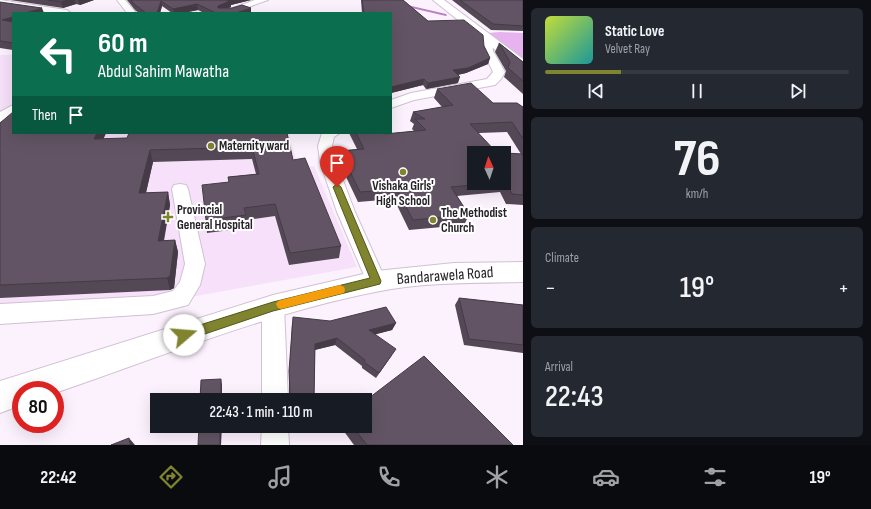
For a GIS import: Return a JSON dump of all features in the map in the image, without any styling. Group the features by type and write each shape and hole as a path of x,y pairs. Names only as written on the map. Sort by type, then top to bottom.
{"main road":[{"path":"438,0 523,65"},
{"name":"Bandarawela Road","path":"0,397 273,306 376,281 454,273 523,272"}],"street":[{"path":"0,3 9,0"},
{"path":"121,0 131,12"},
{"path":"226,12 264,0"},
{"path":"0,3 60,12"},
{"path":"392,104 411,97 491,82 497,77 499,72 488,52 486,42 487,36"},
{"path":"0,118 12,110"},
{"path":"330,134 328,135 325,146 328,162 346,212 376,281"},
{"path":"0,314 153,305 180,299 190,285 194,264 180,189"},
{"path":"273,306 275,393"},
{"path":"275,433 275,445"}],"shaded area":[{"path":"488,33 523,33 523,59"},
{"name":"Provincial General Hospital","path":"0,55 12,55 12,134 289,134 298,168 314,166 357,267 180,299 0,314"}],"building":[{"path":"48,0 67,0 61,2"},
{"path":"131,0 226,0 230,1 218,6 218,8 232,8 242,5 251,8 239,12 214,12 197,4 173,9 161,1 157,12 145,12"},
{"path":"362,0 403,0 428,21 464,20 483,35 484,46 490,58 468,68 453,70 460,77 428,83 424,79 392,87 392,12 364,12"},
{"path":"460,0 523,0 523,26 493,24"},
{"path":"0,2 42,8 28,12 12,12 12,17 2,20 12,22 12,43 0,41"},
{"path":"499,43 523,62 523,81 508,68 510,62"},
{"name":"Vishaka Girls' High School","path":"471,83 493,103 517,103 523,107 523,139 512,122 470,124 490,146 467,146 467,186 451,187 469,215 413,220 397,189 360,192 340,151 364,149 356,134 392,134 426,130 415,119 425,119 413,112 453,105 437,89"},
{"path":"12,113 12,134 96,134 94,139 127,138 129,134 287,134 293,160 305,158 341,246 290,253 275,204 244,208 246,215 206,220 202,185 229,182 228,177 259,174 252,147 150,150 139,193 168,192 158,241 175,240 170,276 167,278 0,285 0,123"},
{"path":"511,153 523,154 523,195 512,194 510,190"},
{"path":"459,298 523,305 523,345 469,339"},
{"path":"386,307 396,323 369,330 396,349 379,373 337,338 315,344 314,393 290,393 289,371 293,317 330,321"},
{"path":"424,356 513,445 367,445 358,433 372,433 372,396"},
{"path":"221,379 221,393 200,393 201,380"},
{"path":"199,433 220,433 220,445 198,445"},
{"path":"129,438 130,445 111,445"}],"waterway":[{"path":"404,5 446,15"}],"slow traffic":[{"path":"281,304 340,290"}],"place":[{"name":"Maternity ward","path":"211,146"},
{"name":"Vishaka Girls' High School","path":"403,172"},
{"name":"Provincial General Hospital","path":"168,217"},
{"name":"The Methodist Church","path":"433,220"}],"route":[{"path":"184,335 273,306 376,281 346,212 337,187"}]}
